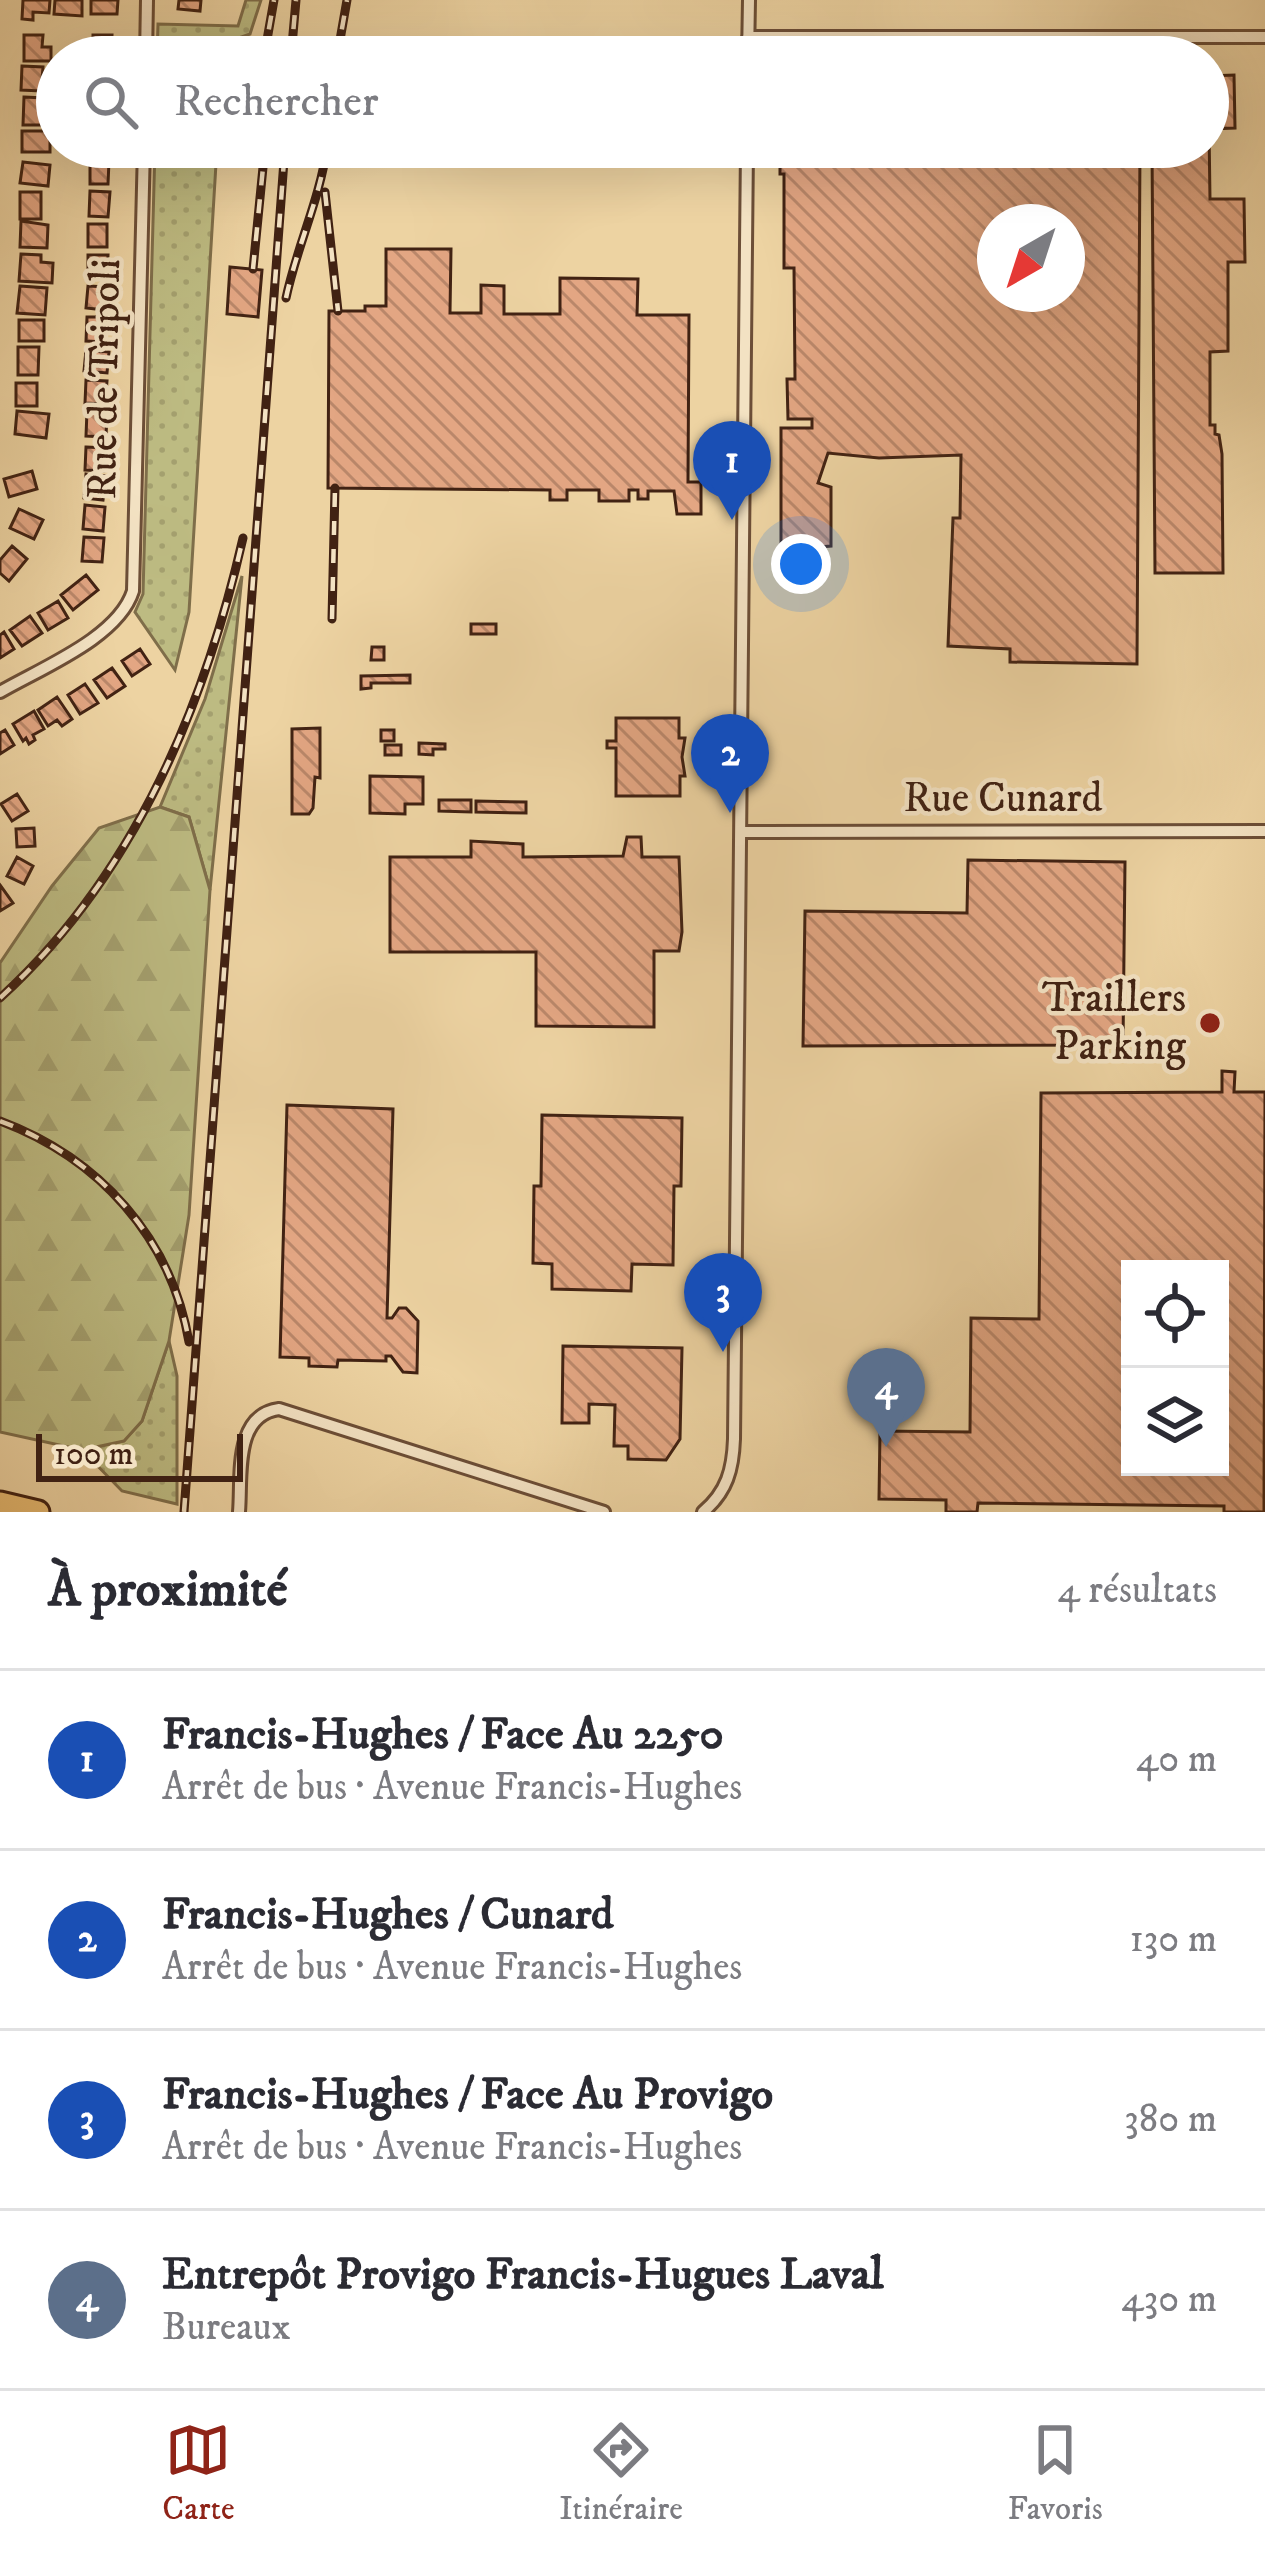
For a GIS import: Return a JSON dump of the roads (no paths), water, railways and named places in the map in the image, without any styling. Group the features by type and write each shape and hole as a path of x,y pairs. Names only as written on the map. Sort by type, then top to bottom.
{"highway":[{"path":"0,1503 38,1512"}],"street":[{"path":"146,36 147,0"},
{"path":"748,36 749,0"},
{"path":"1229,37 1265,37"},
{"name":"Rue de Tripoli","path":"0,692 100,634 125,610 134,581 144,168"},
{"path":"703,1512 725,1486 734,1450 747,168"},
{"name":"Rue Cunard","path":"741,832 1265,832"},
{"path":"239,1512 247,1430 260,1414 279,1409 604,1512"}],"railway":[{"path":"268,36 274,0"},
{"path":"293,36 296,0"},
{"path":"341,36 347,0"},
{"path":"253,269 263,168"},
{"path":"184,1512 283,168"},
{"path":"286,298 323,168"},
{"path":"325,192 338,311"},
{"path":"332,619 335,488"},
{"path":"0,998 88,900 156,787 207,665 243,538"},
{"path":"0,1121 69,1156 125,1206 166,1268 189,1342"}],"place":[{"name":"Francis-Hughes / Face Au 2250","path":"732,520"},
{"name":"Francis-Hughes / Cunard","path":"730,813"},
{"name":"Traillers Parking","path":"1210,1023"},
{"name":"Francis-Hughes / Face Au Provigo","path":"723,1352"},
{"name":"Entrepôt Provigo Francis-Hugues Laval","path":"886,1447"}]}
